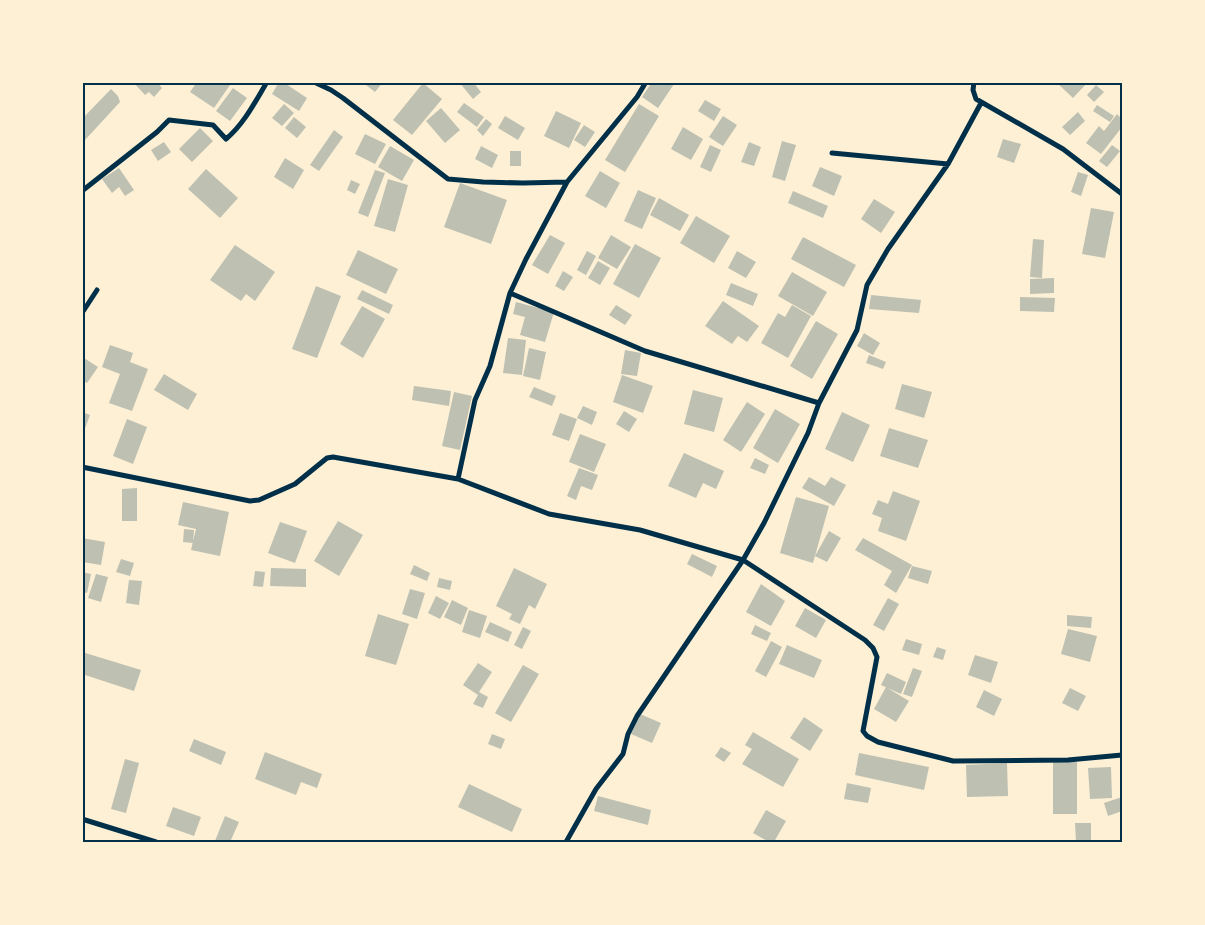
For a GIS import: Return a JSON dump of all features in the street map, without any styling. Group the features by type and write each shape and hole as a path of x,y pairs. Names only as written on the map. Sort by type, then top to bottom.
{"street":[{"path":"82,191 157,132 169,120 213,125 226,139 235,132 268,82"},
{"path":"314,82 343,98 448,179 483,182 567,182"},
{"path":"458,479 475,400 490,366 510,293 567,182 637,98 646,82"},
{"path":"974,82 974,97 981,103 1063,149 1122,194"},
{"path":"566,842 596,788 623,754 628,734 636,716 743,560 764,523 808,433 819,403 857,330 867,285 888,249 948,164 981,103"},
{"path":"832,153 948,164"},
{"path":"82,313 97,290"},
{"path":"510,293 645,351 819,403"},
{"path":"82,467 250,501 259,500 295,484 327,458 333,457 458,479 549,514 640,530 743,560 865,640 873,648 877,657 864,731 867,736 878,742 953,761 1068,760 1122,756"},
{"path":"82,819 156,842"}],"building":[{"path":"133,82 157,82 162,88 154,97 149,92 145,95"},
{"path":"197,82 227,82 230,85 214,108 190,92"},
{"path":"279,82 283,82 307,98 299,111 272,94"},
{"path":"362,82 383,82 375,92"},
{"path":"459,82 473,82 481,92 473,99"},
{"path":"652,82 671,82 674,84 658,108 642,97"},
{"path":"1056,82 1088,82 1073,98"},
{"path":"423,83 442,99 412,135 393,120"},
{"path":"1096,85 1104,92 1094,102 1087,95"},
{"path":"233,88 247,98 230,121 216,111"},
{"path":"111,89 118,96 120,102 85,140 82,138 82,119"},
{"path":"705,100 721,109 714,121 698,111"},
{"path":"464,103 484,117 477,127 457,112"},
{"path":"284,104 294,113 282,126 272,118"},
{"path":"639,104 659,116 625,172 605,160"},
{"path":"1097,105 1114,116 1110,122 1093,111"},
{"path":"441,108 460,130 445,143 426,121"},
{"path":"556,111 581,123 569,148 544,136"},
{"path":"1078,112 1085,121 1070,135 1062,127"},
{"path":"1117,114 1122,119 1122,127 1101,154 1086,143 1099,126 1104,131"},
{"path":"505,116 525,128 518,140 498,128"},
{"path":"723,116 737,125 723,146 709,137"},
{"path":"294,117 306,127 297,138 285,128"},
{"path":"486,119 492,124 483,136 477,130"},
{"path":"584,125 595,132 585,147 574,140"},
{"path":"683,127 703,139 691,160 671,149"},
{"path":"200,128 213,141 192,162 179,149"},
{"path":"334,130 343,137 319,171 310,165"},
{"path":"365,134 386,144 375,164 355,154"},
{"path":"1003,139 1021,144 1014,163 997,157"},
{"path":"782,141 796,145 785,181 772,177"},
{"path":"164,142 171,152 158,161 151,150"},
{"path":"749,142 761,147 754,166 741,162"},
{"path":"710,145 721,150 711,172 700,167"},
{"path":"1112,145 1120,151 1107,167 1099,161"},
{"path":"390,146 414,160 402,181 378,167"},
{"path":"481,146 498,155 492,168 475,159"},
{"path":"510,151 521,151 521,166 510,166"},
{"path":"285,158 304,170 293,189 274,177"},
{"path":"820,167 842,176 834,196 812,186"},
{"path":"119,168 134,190 125,196 119,187 112,193 102,179"},
{"path":"206,169 238,198 220,218 188,189"},
{"path":"375,170 385,173 368,217 358,213"},
{"path":"600,171 620,183 606,208 585,196"},
{"path":"1078,172 1088,175 1081,196 1071,192"},
{"path":"388,179 408,185 395,232 374,226"},
{"path":"351,180 360,184 355,194 347,190"},
{"path":"460,183 507,200 491,244 444,227"},
{"path":"638,190 656,198 642,229 624,221"},
{"path":"793,191 828,206 823,218 788,203"},
{"path":"659,198 689,215 680,231 650,215"},
{"path":"874,199 895,212 881,233 861,219"},
{"path":"1091,208 1114,212 1105,258 1082,254"},
{"path":"696,216 730,236 714,263 680,243"},
{"path":"550,235 565,243 548,274 532,265"},
{"path":"611,235 631,247 617,269 598,258"},
{"path":"803,237 856,265 844,287 791,259"},
{"path":"1033,239 1044,240 1042,278 1030,277"},
{"path":"635,244 661,258 639,298 613,284"},
{"path":"235,245 275,272 255,301 246,294 241,301 210,280"},
{"path":"358,250 398,269 386,294 346,275"},
{"path":"587,251 596,256 586,275 577,270"},
{"path":"737,251 756,262 746,278 728,268"},
{"path":"598,261 610,268 600,285 588,278"},
{"path":"563,271 573,277 564,291 555,286"},
{"path":"792,272 827,292 813,316 778,296"},
{"path":"1054,278 1054,293 1030,294 1030,279"},
{"path":"731,283 758,294 753,306 726,295"},
{"path":"316,286 341,296 317,358 292,349"},
{"path":"362,290 393,305 389,314 357,299"},
{"path":"871,295 921,300 919,313 869,309"},
{"path":"1020,297 1055,298 1054,312 1020,311"},
{"path":"723,301 759,326 747,342 738,336 732,344 705,326"},
{"path":"516,302 554,312 545,342 520,335 525,317 513,314"},
{"path":"616,305 632,315 625,325 609,315"},
{"path":"792,305 811,316 788,358 761,343 778,313 785,317"},
{"path":"362,306 385,319 363,358 340,344"},
{"path":"816,321 838,334 812,379 790,366"},
{"path":"864,333 880,343 873,355 857,346"},
{"path":"508,338 526,340 522,375 503,373"},
{"path":"110,345 133,353 130,362 148,369 132,411 109,403 120,374 102,367"},
{"path":"529,348 546,352 540,380 523,376"},
{"path":"625,350 641,353 637,376 621,374"},
{"path":"869,355 886,362 883,369 866,363"},
{"path":"84,358 98,367 87,383 82,380 82,361"},
{"path":"164,374 197,394 188,410 154,390"},
{"path":"622,375 653,386 643,413 613,402"},
{"path":"902,384 932,392 924,418 895,409"},
{"path":"414,386 451,391 449,406 412,400"},
{"path":"534,387 556,396 552,406 529,397"},
{"path":"693,390 723,398 714,432 684,424"},
{"path":"454,392 472,396 460,450 442,446"},
{"path":"747,402 765,414 741,452 723,440"},
{"path":"583,406 597,412 592,425 577,418"},
{"path":"775,409 800,424 778,463 753,448"},
{"path":"624,411 637,419 629,432 616,424"},
{"path":"82,412 90,415 83,434 82,434"},
{"path":"842,412 870,425 853,462 825,449"},
{"path":"560,413 577,419 569,441 552,435"},
{"path":"127,419 147,427 133,464 113,456"},
{"path":"889,428 928,440 918,468 880,456"},
{"path":"580,434 606,444 594,472 569,462"},
{"path":"684,453 724,471 716,489 703,483 696,498 668,486"},
{"path":"755,458 769,465 765,474 750,468"},
{"path":"579,468 598,475 592,490 581,486 576,500 567,496"},
{"path":"809,477 825,486 831,477 846,485 834,506 802,488"},
{"path":"137,488 137,521 122,521 122,489"},
{"path":"893,491 920,501 906,541 878,531 882,518 872,514 878,500 888,504"},
{"path":"796,497 829,506 813,563 780,553"},
{"path":"183,502 229,512 220,556 191,550 196,529 178,525"},
{"path":"338,521 363,535 339,576 314,561"},
{"path":"280,522 307,531 295,563 268,553"},
{"path":"184,529 194,530 193,543 183,542"},
{"path":"829,531 841,538 827,562 815,556"},
{"path":"82,538 105,542 101,565 82,562"},
{"path":"863,538 912,565 896,593 884,585 892,571 855,550"},
{"path":"692,554 717,566 712,577 687,564"},
{"path":"121,559 134,563 130,576 116,572"},
{"path":"414,565 430,573 427,581 410,574"},
{"path":"912,566 932,571 928,584 908,578"},
{"path":"271,568 306,569 306,587 270,586"},
{"path":"514,568 547,584 535,609 529,605 520,624 509,619 512,614 496,606"},
{"path":"255,571 265,572 263,587 253,586"},
{"path":"82,572 91,574 87,593 82,592"},
{"path":"96,574 108,577 101,602 88,598"},
{"path":"439,578 452,581 450,590 437,587"},
{"path":"129,580 142,581 139,605 126,603"},
{"path":"761,584 785,601 771,626 746,612"},
{"path":"410,589 425,593 417,619 402,614"},
{"path":"436,596 449,603 440,619 428,613"},
{"path":"888,598 899,604 884,631 873,625"},
{"path":"452,600 468,608 461,625 444,617"},
{"path":"805,608 826,620 816,638 795,626"},
{"path":"469,610 487,616 480,638 462,632"},
{"path":"378,614 409,624 396,665 365,656"},
{"path":"1067,615 1092,617 1091,628 1067,626"},
{"path":"490,622 512,632 508,642 485,632"},
{"path":"755,625 771,633 767,641 751,634"},
{"path":"523,627 531,631 522,649 514,645"},
{"path":"1068,629 1097,636 1090,662 1061,654"},
{"path":"906,639 922,644 919,655 902,650"},
{"path":"771,641 782,647 766,677 755,671"},
{"path":"787,645 822,660 814,678 779,664"},
{"path":"937,647 946,650 943,660 933,657"},
{"path":"82,652 141,670 134,691 82,674"},
{"path":"975,655 998,662 991,683 968,675"},
{"path":"478,663 492,672 479,692 488,697 483,708 473,704 478,695 463,685"},
{"path":"523,665 539,674 511,722 495,713"},
{"path":"913,668 922,671 912,697 903,694"},
{"path":"887,673 906,682 901,694 881,685"},
{"path":"886,687 909,701 896,722 874,709"},
{"path":"1070,688 1086,696 1078,711 1062,703"},
{"path":"984,690 1002,699 994,716 976,707"},
{"path":"640,714 661,723 652,743 631,734"},
{"path":"804,717 823,730 810,751 790,738"},
{"path":"753,732 799,759 783,787 742,764 752,749 745,745"},
{"path":"492,734 505,739 501,749 488,744"},
{"path":"194,739 226,752 221,765 189,751"},
{"path":"721,747 731,753 724,762 715,756"},
{"path":"265,752 322,774 317,788 301,782 296,795 255,779"},
{"path":"859,753 929,767 924,790 855,775"},
{"path":"125,759 139,763 126,813 111,809"},
{"path":"1053,762 1077,762 1077,814 1053,814"},
{"path":"1007,763 1008,796 967,797 966,765"},
{"path":"1111,767 1112,798 1090,799 1088,768"},
{"path":"847,783 871,788 868,803 844,799"},
{"path":"469,784 522,809 512,832 458,807"},
{"path":"598,796 651,810 648,825 594,811"},
{"path":"1122,797 1122,811 1108,816 1104,803"},
{"path":"173,807 201,817 194,836 166,826"},
{"path":"766,810 786,821 774,842 769,842 753,833"},
{"path":"225,816 239,822 230,842 215,841"},
{"path":"1075,823 1091,823 1091,842 1076,842"}]}
